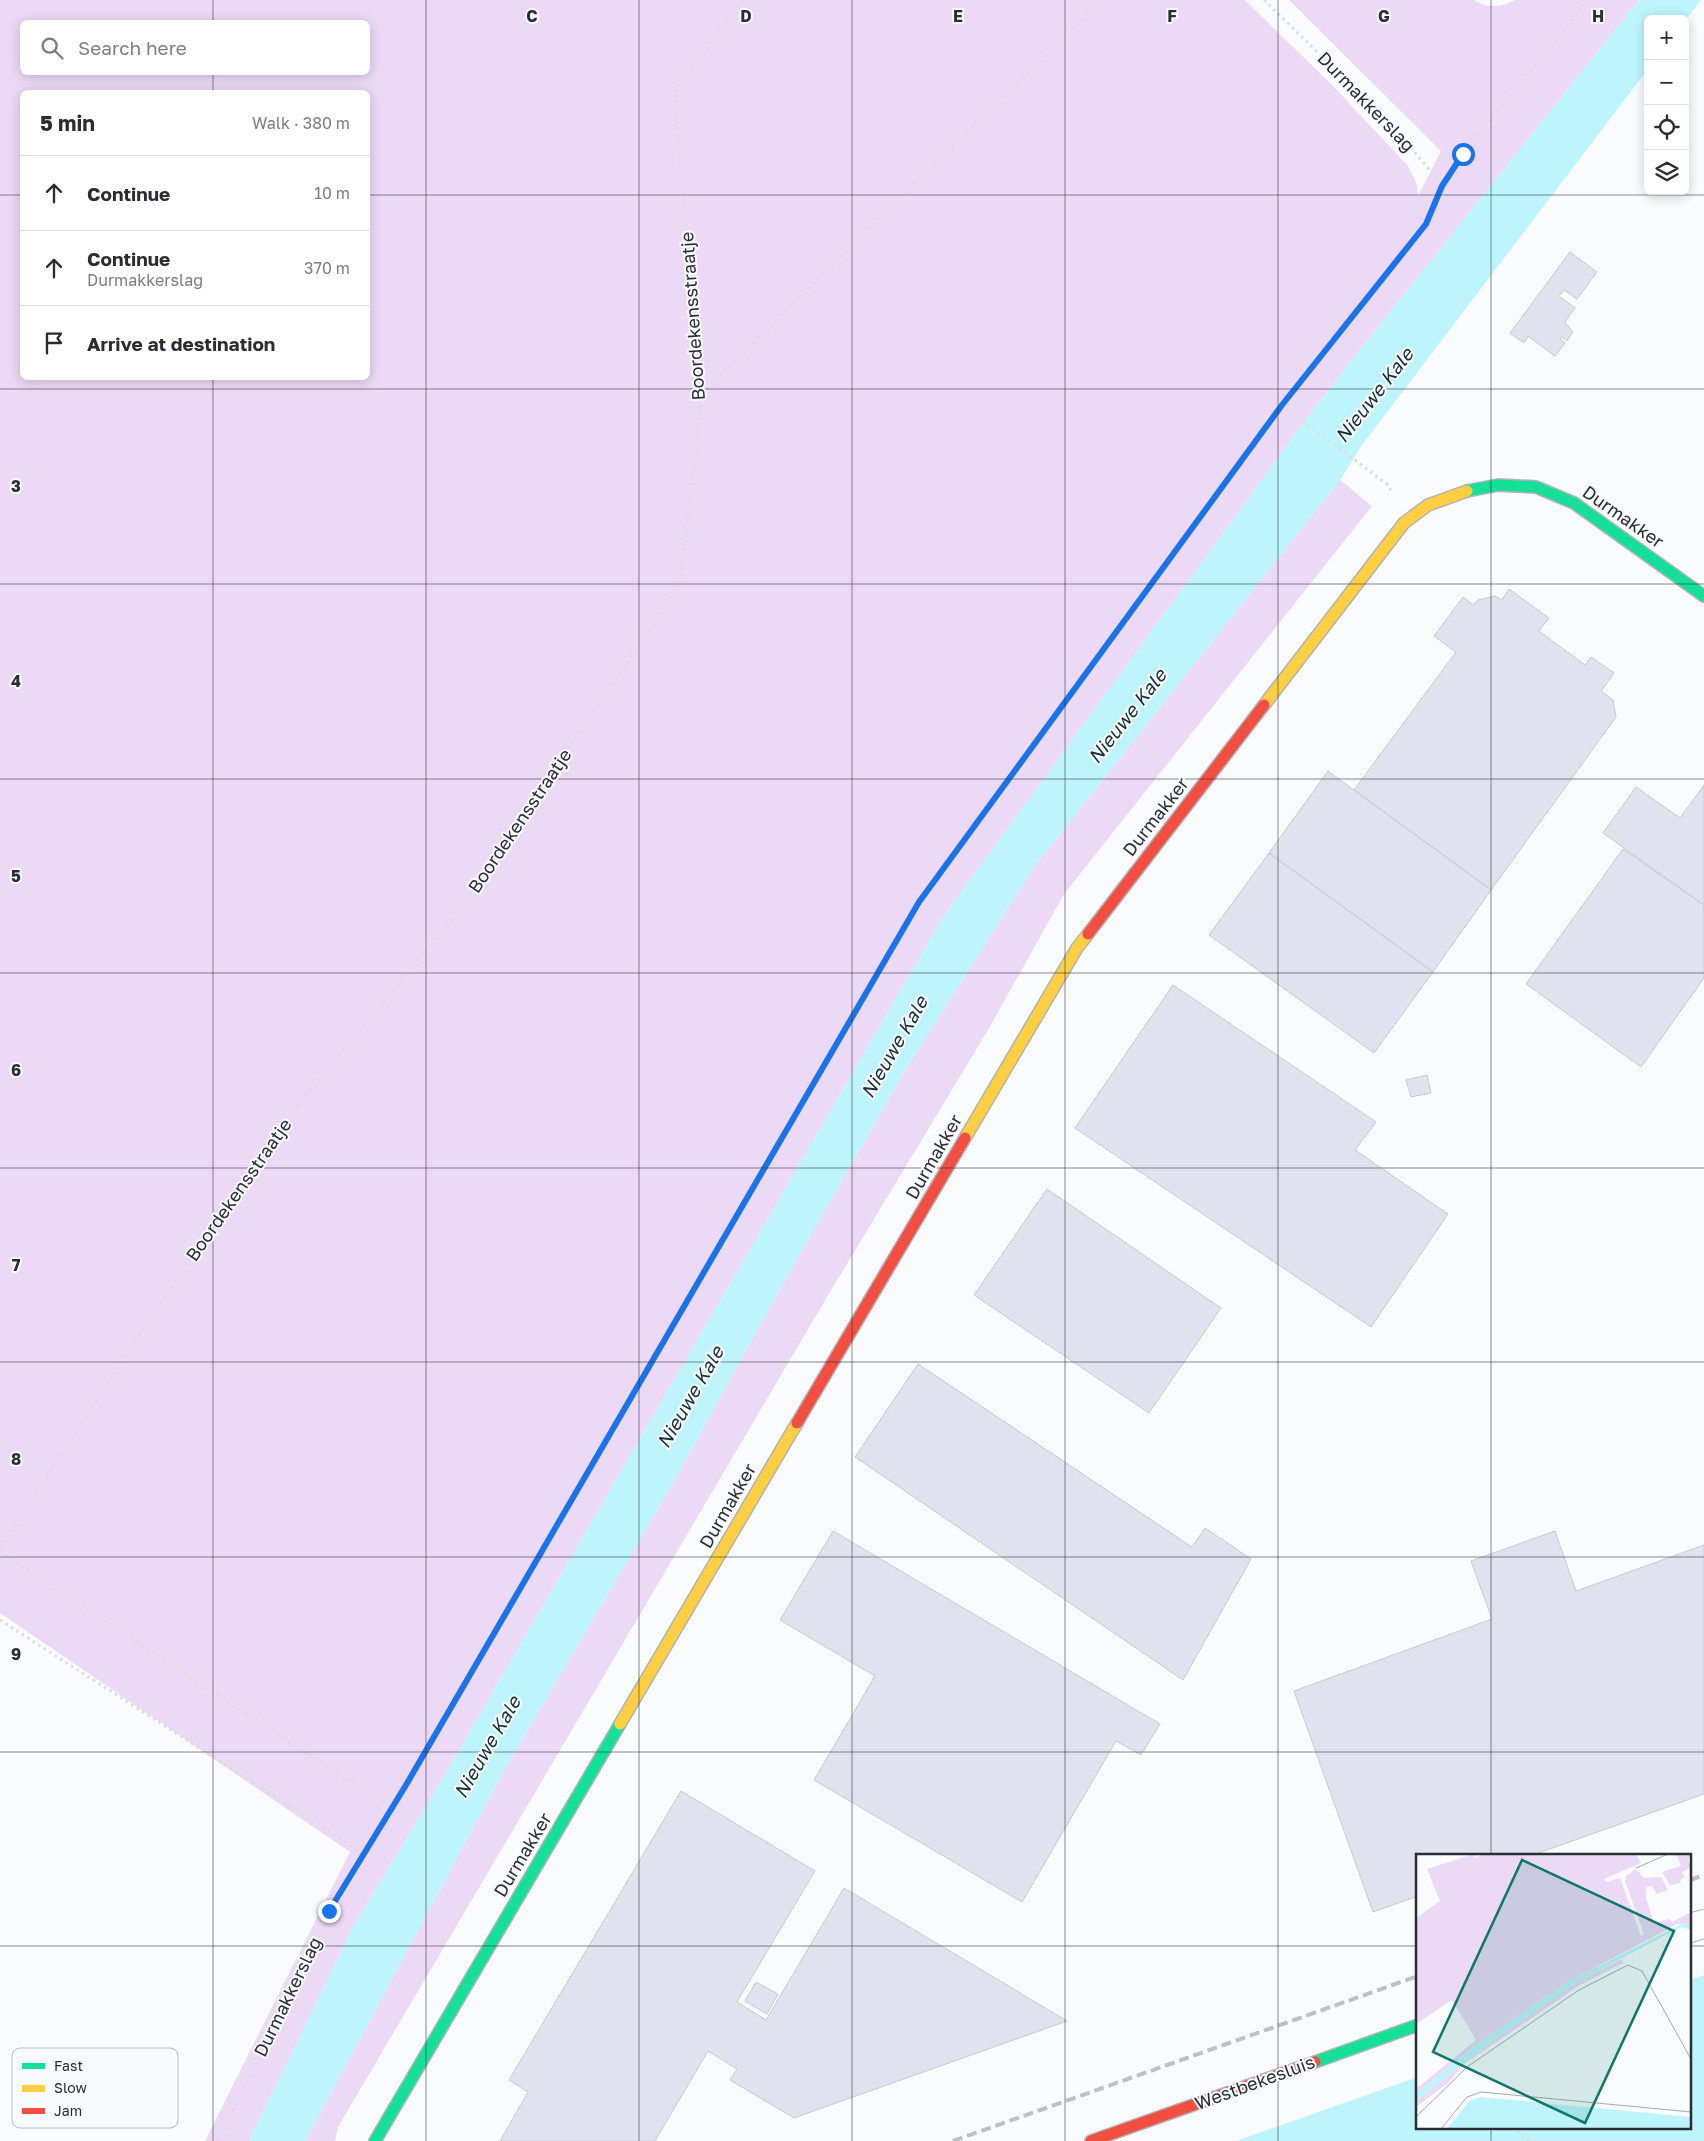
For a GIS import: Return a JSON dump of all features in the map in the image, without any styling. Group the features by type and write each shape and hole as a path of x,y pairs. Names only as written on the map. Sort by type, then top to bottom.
{"street":[{"name":"Durmakker","path":"375,2141 1077,948 1404,523 1428,505 1460,492 1498,485 1536,488 1574,503 1704,596"},
{"name":"Westbekesluis","path":"1091,2141 1416,2026"}],"path":[{"name":"Boordekensstraatje","path":"0,1548 263,1148 458,911 680,584 702,394 674,94 743,0"},
{"path":"702,394 1102,0"},
{"name":"Durmakkerslag","path":"218,2141 329,1911 392,1809 919,902 1282,405 1426,224 1442,186 1393,126 1264,0"},
{"path":"1442,186 1463,154 1588,0"},
{"path":"1282,405 1362,467"},
{"path":"0,1552 392,1809"},
{"path":"0,1620 364,1854"},
{"path":"1513,2128 1529,2141"}],"shaded area":[{"path":"0,0 1245,0 1332,85 1408,166 1417,185 1418,196 1441,151 1289,0 1474,0 1484,5 1494,6 1515,0 1639,0 1304,422 943,917 430,1800 354,1925 249,2141 205,2141 350,1852 0,1613"},
{"path":"1340,480 1372,506 1064,894 988,1030 827,1297 338,2127 335,2141 305,2141 502,1774 673,1483 776,1296 906,1069 1034,867"}],"water":[{"name":"Nieuwe Kale","path":"1639,0 1701,0 1689,15 1644,15 1644,74 1362,445 1340,480 1034,867 906,1069 776,1296 673,1483 502,1774 305,2141 249,2141 354,1925 430,1800 943,917 1304,422"},
{"path":"1704,1975 1704,2141 1236,2141 1416,2078 1416,2128 1692,2128 1692,1979"}],"building":[{"path":"1570,252 1597,272 1577,299 1564,290 1559,296 1575,308 1565,322 1573,332 1567,341 1562,337 1560,339 1565,343 1555,356 1528,336 1524,343 1510,333"},
{"path":"1509,589 1549,618 1539,631 1585,665 1591,657 1614,673 1601,691 1613,700 1616,717 1491,890 1354,790 1456,652 1434,636 1463,597 1473,605 1478,600 1495,596 1502,600"},
{"path":"1328,771 1491,890 1433,972 1269,853"},
{"path":"1704,785 1704,905 1603,833 1636,787 1680,818"},
{"path":"1623,849 1704,905 1704,978 1641,1067 1526,984"},
{"path":"1269,853 1433,972 1374,1053 1209,935"},
{"path":"1173,985 1376,1122 1355,1150 1448,1214 1371,1327 1075,1128"},
{"path":"1427,1075 1431,1093 1411,1097 1406,1080"},
{"path":"1047,1189 1221,1308 1149,1413 974,1295"},
{"path":"918,1364 1192,1547 1205,1528 1251,1559 1183,1680 855,1457"},
{"path":"833,1531 1160,1724 1141,1755 1116,1741 1022,1902 814,1780 875,1676 780,1620"},
{"path":"1555,1531 1576,1591 1704,1545 1704,1794 1536,1854 1416,1854 1416,1897 1373,1912 1294,1691 1492,1619 1471,1561"},
{"path":"681,1791 815,1871 737,2002 766,2020 844,1888 1067,2021 794,2118 730,2080 737,2069 708,2051 655,2141 500,2141 528,2092 509,2080"},
{"path":"756,1982 778,1994 767,2014 745,2001"}],"railway":[{"path":"1692,1879 1704,1875"},
{"path":"953,2141 1416,1977"}],"traffic: fast":[{"path":"1467,491 1498,485 1536,487 1574,503 1704,596"},
{"path":"375,2141 620,1724"},
{"path":"1315,2062 1416,2026"}],"traffic: slow":[{"path":"1264,705 1404,523 1428,505 1467,491"},
{"path":"965,1138 1077,948 1088,934"},
{"path":"620,1724 797,1423"}],"traffic: jam":[{"path":"1088,934 1264,705"},
{"path":"797,1423 965,1138"},
{"path":"1091,2141 1315,2062"}],"route":[{"path":"329,1911 406,1785 919,902 1282,405 1426,224 1442,186 1463,154"}]}
